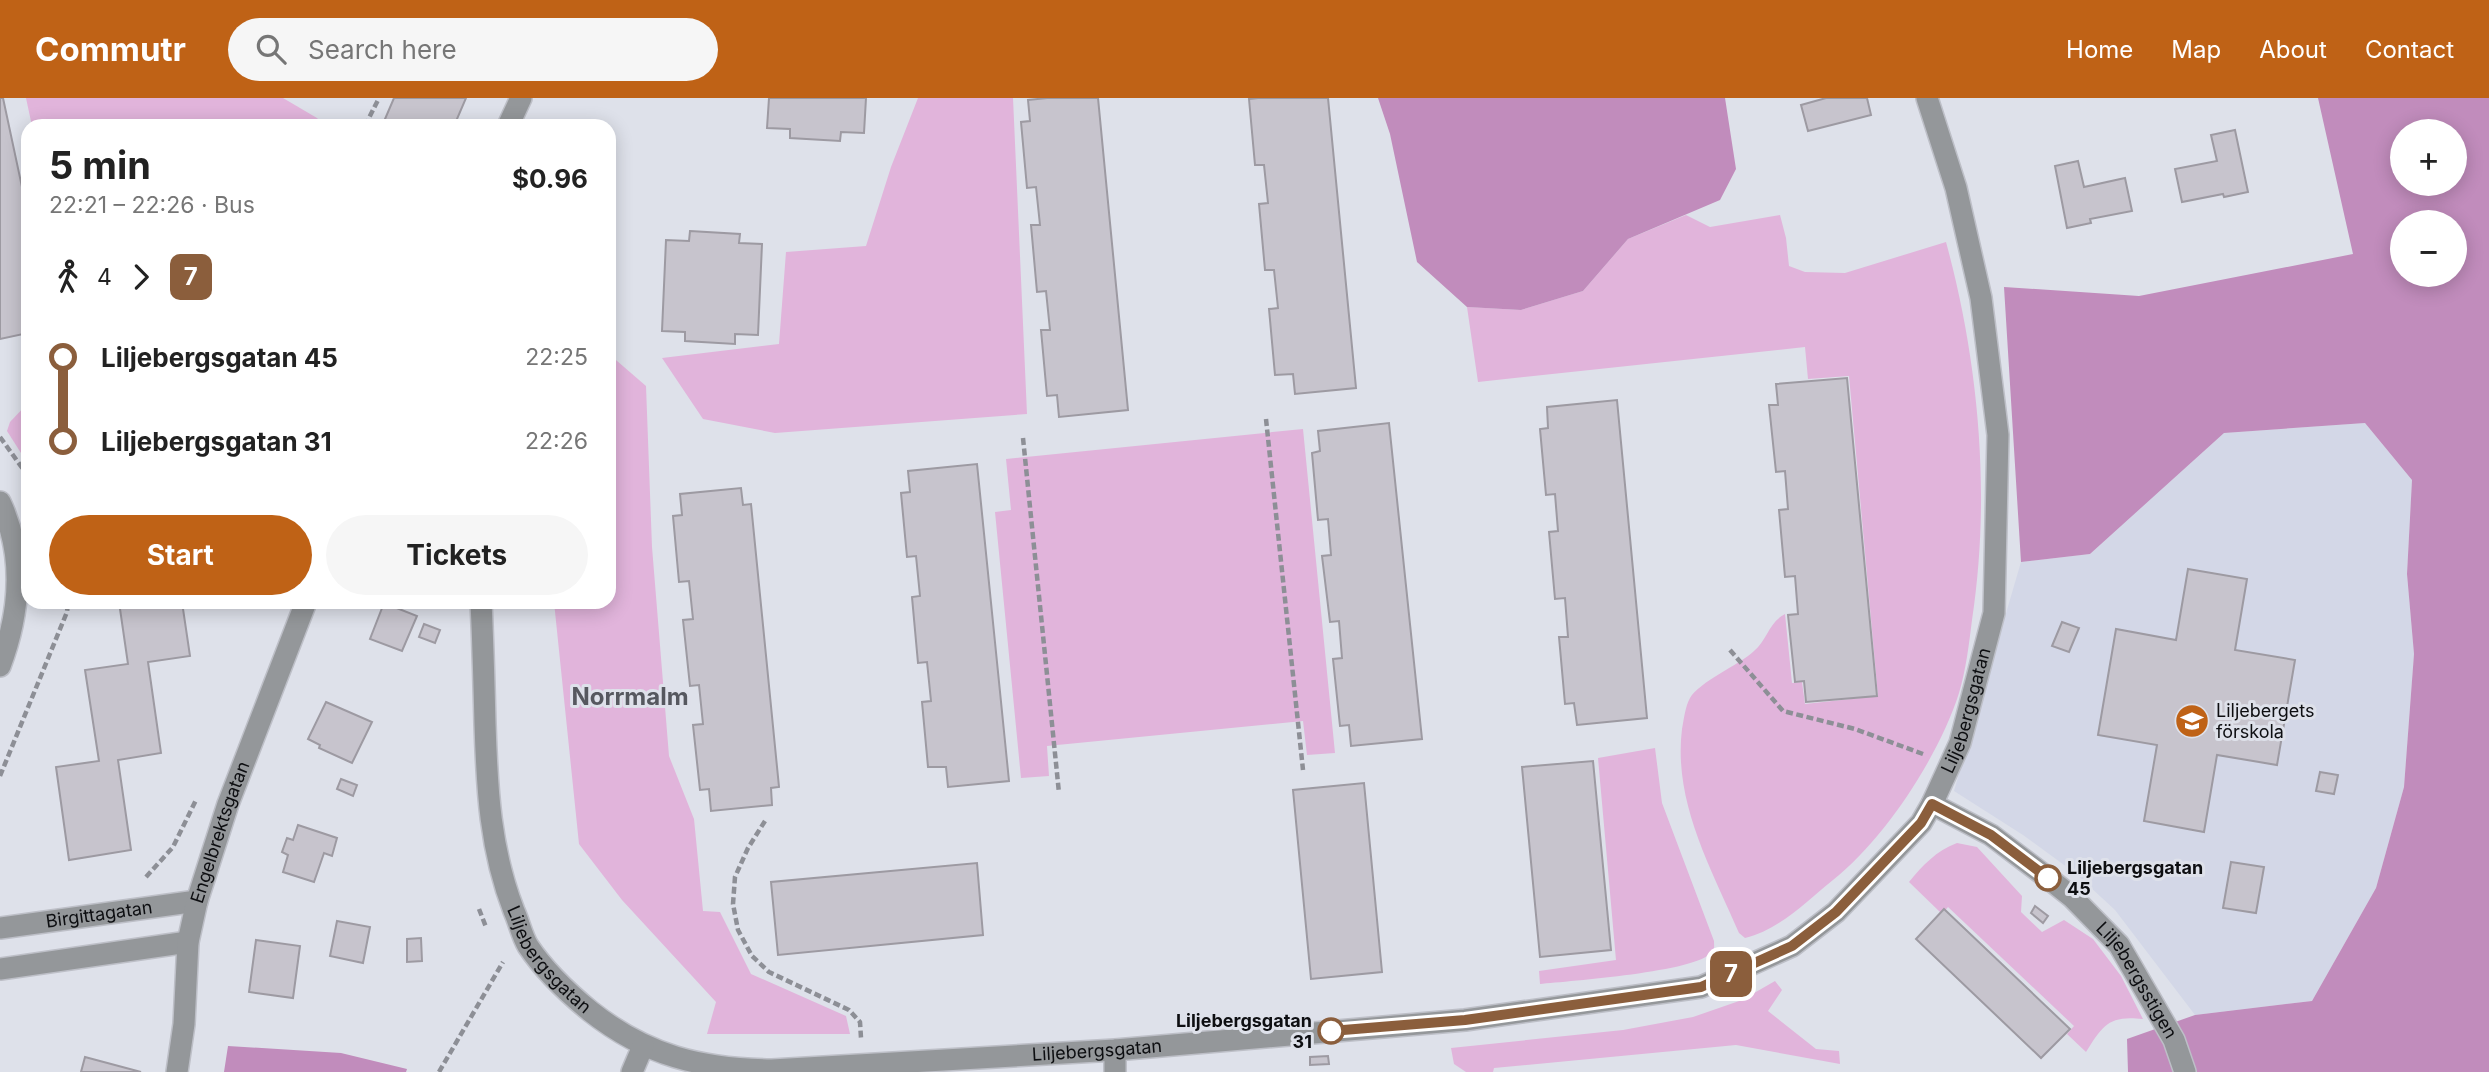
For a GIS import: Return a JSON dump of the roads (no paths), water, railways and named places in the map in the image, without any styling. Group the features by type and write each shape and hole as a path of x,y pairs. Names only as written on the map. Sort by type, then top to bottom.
{"street":[{"path":"511,119 521,98"},
{"name":"Liljebergsgatan","path":"481,609 487,802 495,852 509,898 528,945 568,993 613,1029 643,1046 687,1061 730,1069 772,1070 1115,1049 1465,1020 1701,987 1792,946 1836,912 1921,823 1960,743 1994,613 1998,435 1981,298 1956,188 1927,98"},
{"path":"0,502 13,541 17,575 16,615 0,666"},
{"name":"Engelbrektsgatan","path":"177,1072 184,1024 188,942 197,901 228,804 303,609"},
{"name":"Liljebergsstigen","path":"1932,804 1991,835 2072,897 2119,945 2174,1040 2185,1072"},
{"name":"Birgittagatan","path":"0,928 197,901"},
{"path":"0,969 188,942"},
{"path":"632,1072 643,1046"},
{"path":"1115,1049 1115,1072"}],"place":[{"name":"Liljebergets förskola","path":"2192,721"},
{"name":"Liljebergsgatan 45","path":"2048,878"},
{"name":"Liljebergsgatan 31","path":"1331,1031"}],"district":[{"name":"Norrmalm","path":"630,697"}]}
